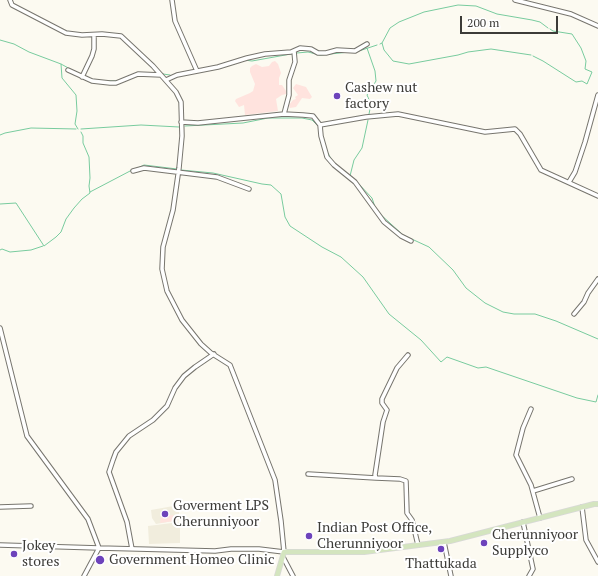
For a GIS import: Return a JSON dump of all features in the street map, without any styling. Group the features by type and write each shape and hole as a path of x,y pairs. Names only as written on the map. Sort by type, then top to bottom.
{"main road":[{"path":"278,576 283,555 364,552 444,542 598,504"}],"street":[{"path":"10,0 12,5 66,33 82,36 121,36 162,75 176,92 181,102 182,136 179,173 173,210 163,247 162,269 167,291 182,320 201,344 230,365 275,480 283,555 293,576"},
{"path":"172,0 175,21 196,71"},
{"path":"515,0 571,14 598,26"},
{"path":"82,77 94,49 94,35"},
{"path":"166,80 177,75 218,67 265,54 294,51 304,48 311,49 318,53 326,53 337,50 355,51 367,44"},
{"path":"284,114 289,95 289,80 295,62 294,51"},
{"path":"68,70 92,81 116,83 138,74 162,75"},
{"path":"569,182 585,142 598,95"},
{"path":"181,122 198,123 284,114 313,116 320,125 321,136 328,157 334,165 355,182 384,222 401,236 411,241"},
{"path":"320,125 366,117 398,114 485,132 515,129 520,134 541,170 598,196"},
{"path":"133,171 144,168 217,177 249,189"},
{"path":"574,314 584,302 588,293 598,279"},
{"path":"0,328 27,436 88,519 99,548 84,576"},
{"path":"132,549 127,522 109,472 116,452 129,436 153,420 167,406 174,388 184,376 214,354"},
{"path":"376,478 375,475 383,422 387,410 382,402 382,399 397,368 408,355"},
{"path":"531,409 523,428 516,455 523,467 533,491 540,518"},
{"path":"308,474 400,479 406,481 407,513 412,520 418,545"},
{"path":"533,491 572,479"},
{"path":"0,507 31,506"},
{"path":"582,507 586,540 598,562"},
{"path":"524,522 533,569 529,576"},
{"path":"444,542 451,576"},
{"path":"0,545 216,551 231,549 260,549 283,555"},
{"path":"89,548 93,559"}],"shaded area":[{"path":"275,61 278,64 281,73 279,85 282,85 286,91 286,94 276,99 278,111 245,115 244,105 239,107 235,101 236,99 253,91 255,84 250,68 256,64 262,67 269,66"},
{"path":"296,84 306,87 312,97 310,99 302,98 296,107 290,108 289,105 298,95 293,88"},
{"name":"Goverment LPS Cherunniyoor","path":"179,505 179,520 156,524 152,518 151,510"},
{"path":"173,515 174,521 160,523 161,517"},
{"path":"180,522 180,543 149,544 148,526"}],"waterway":[{"path":"382,43 390,28 399,22 424,12 458,5 476,6 497,14 540,22 548,28"},
{"path":"533,56 576,82 582,81 587,84 592,72 585,69 586,61 581,48 572,34 553,31 550,29"},
{"path":"0,40 14,44 29,52 61,64"},
{"path":"380,44 382,43 384,50 393,61 409,64 491,49 531,55"},
{"path":"359,51 377,45"},
{"path":"367,48 375,71 376,81 367,95 371,104 369,114"},
{"path":"297,53 308,52 320,55 350,52"},
{"path":"244,60 252,61 291,54"},
{"path":"217,69 237,63"},
{"path":"72,70 61,64 62,78 76,95 77,111 75,124 78,129"},
{"path":"140,73 157,73"},
{"path":"163,74 170,75"},
{"path":"104,81 117,81"},
{"path":"185,126 243,123 268,118 302,118 312,120 317,125"},
{"path":"350,176 354,160 362,148 368,120"},
{"path":"81,129 141,125 179,127"},
{"path":"0,135 31,128 76,129"},
{"path":"0,204 16,203 44,246 56,237 61,232 66,219 74,208 90,193 89,157 83,143 83,136 81,132"},
{"path":"328,153 331,159 341,169"},
{"path":"138,168 144,165 177,169"},
{"path":"90,192 132,170"},
{"path":"181,170 213,173 271,185 281,194 285,217 290,226 322,247 341,257 363,277 389,314 421,340 441,362 447,357 478,368 486,367 577,398 596,402 598,395"},
{"path":"356,181 372,198 375,207"},
{"path":"379,213 403,235 429,247 453,270 466,288 485,303 503,312 514,314 535,314 556,321 598,339"},
{"path":"0,250 2,249 10,252 31,250 43,246"}],"place":[{"name":"Cashew nut factory","path":"337,96"},
{"name":"Goverment LPS Cherunniyoor","path":"165,514"},
{"name":"Indian Post Office, Cherunniyoor","path":"309,536"},
{"name":"Cherunniyoor Supplyco","path":"484,543"},
{"name":"Thattukada","path":"441,549"},
{"name":"Jokey stores","path":"14,554"},
{"name":"Government Homeo Clinic","path":"100,560"}]}
